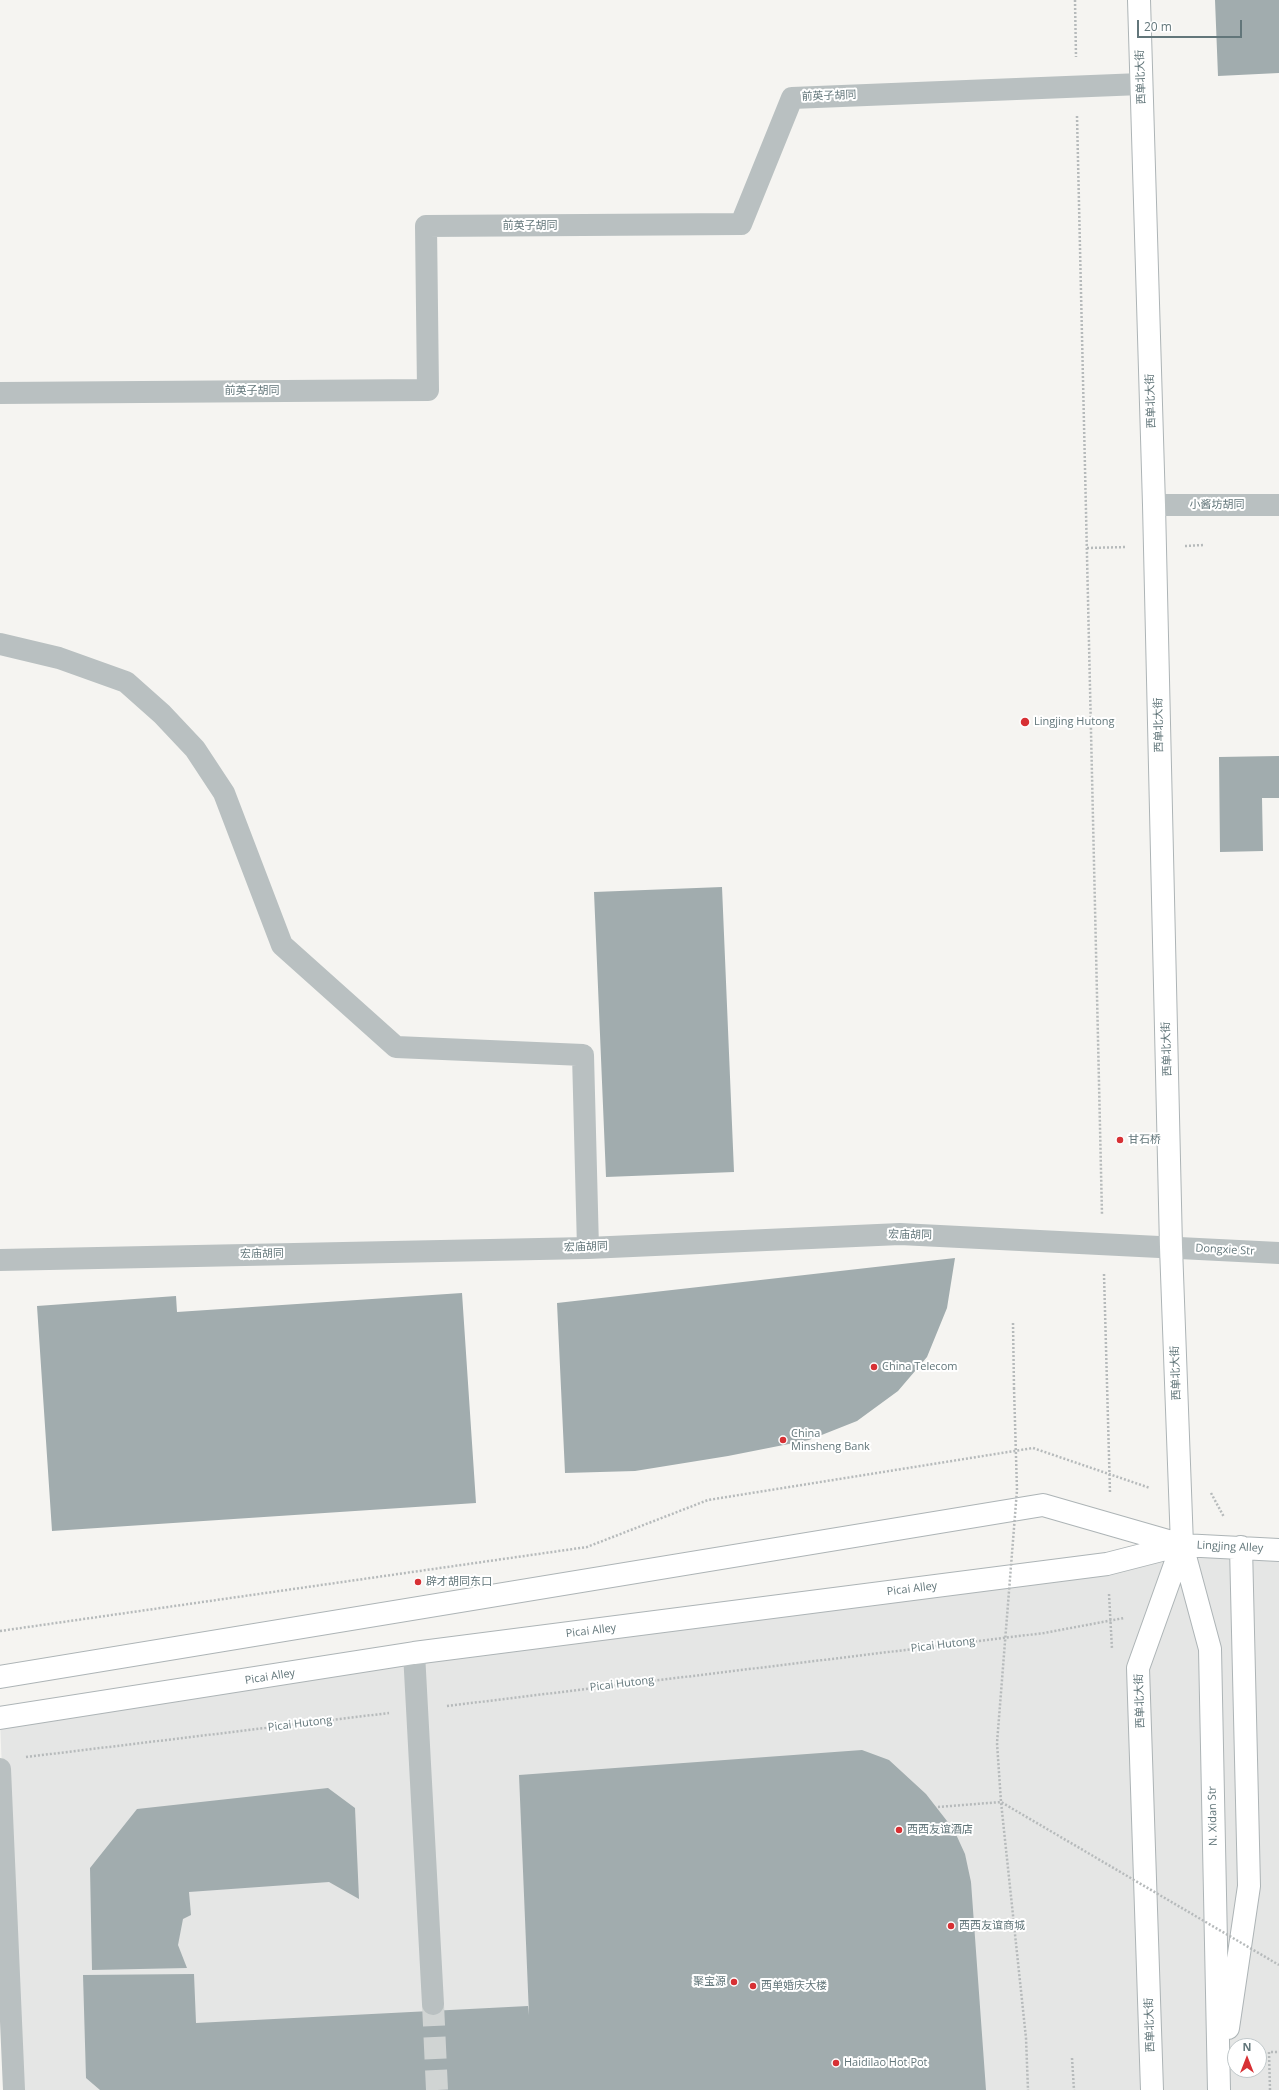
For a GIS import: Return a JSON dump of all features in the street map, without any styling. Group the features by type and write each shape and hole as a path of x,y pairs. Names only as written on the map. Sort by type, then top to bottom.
{"main road":[{"name":"西单北大街","path":"1138,0 1154,505 1171,1247 1182,1545 1138,1668 1152,2090"},
{"path":"0,1677 1042,1506 1182,1545"},
{"name":"Lingjing Alley","path":"1182,1545 1279,1550"},
{"name":"Picai Alley","path":"0,1718 414,1653 1107,1564 1182,1545"},
{"name":"N. Xidan Str","path":"1182,1545 1210,1649 1219,2089"},
{"path":"1219,2089 1249,1886 1241,1547"}],"street":[{"name":"前英子胡同","path":"0,393 428,390 426,226 741,224 792,98 1141,84"},
{"name":"小酱坊胡同","path":"1154,505 1279,505"},
{"path":"0,644 59,658 126,682 162,714 195,749 224,793 282,945 396,1047 583,1055 588,1248"},
{"name":"宏庙胡同","path":"0,1260 588,1248 900,1234 1171,1247"},
{"name":"Dongxie Str","path":"1171,1247 1279,1254"},
{"path":"414,1653 433,2004"},
{"path":"0,1769 14,2090"}],"path":[{"path":"1075,0 1103,1244 1111,1524"},
{"path":"1013,1323 1017,1490 997,1743 1001,1802 1026,2038 1028,2090"},
{"path":"0,1631 587,1547 708,1500 1033,1448 1109,1475 1181,1498"},
{"path":"1107,1564 1112,1650"},
{"name":"Picai Hutong","path":"24,1758 1044,1633 1159,1612"},
{"path":"938,1807 1001,1802 1279,1965"},
{"path":"1117,1863 1118,1879"},
{"path":"1270,2090 1269,2052 1279,2052"},
{"path":"1072,2058 1074,2090"}],"shaded area":[{"path":"1149,1553 1279,1560 1279,2090 14,2090 0,1718"}],"building":[{"path":"1215,0 1279,0 1279,73 1218,76"},
{"path":"1279,756 1279,798 1262,798 1263,851 1220,852 1219,757"},
{"path":"722,887 734,1172 606,1177 594,892"},
{"path":"955,1258 947,1308 927,1357 898,1391 857,1421 809,1440 728,1456 635,1471 565,1473 557,1303"},
{"path":"462,1293 476,1503 52,1531 37,1306 176,1296 177,1312"},
{"name":"西单婚庆大楼","path":"862,1750 889,1760 926,1794 954,1830 965,1854 971,1882 986,2090 100,2090 86,2078 83,1975 194,1974 196,2023 528,2006 529,2015 519,1775"},
{"path":"328,1788 355,1808 359,1899 329,1882 189,1892 191,1915 183,1919 178,1945 187,1968 92,1970 90,1868 137,1809"}],"tunnel":[{"path":"433,2004 437,2090"}],"place":[{"name":"Lingjing Hutong","path":"1025,722"},
{"name":"甘石桥","path":"1120,1140"},
{"name":"China Telecom","path":"874,1367"},
{"name":"China Minsheng Bank","path":"783,1440"},
{"name":"辟才胡同东口","path":"418,1582"},
{"name":"西西友谊酒店","path":"899,1830"},
{"name":"西西友谊商城","path":"951,1926"},
{"name":"聚宝源","path":"734,1982"},
{"name":"西单婚庆大楼","path":"753,1986"},
{"name":"Haidilao Hot Pot","path":"836,2063"}]}
